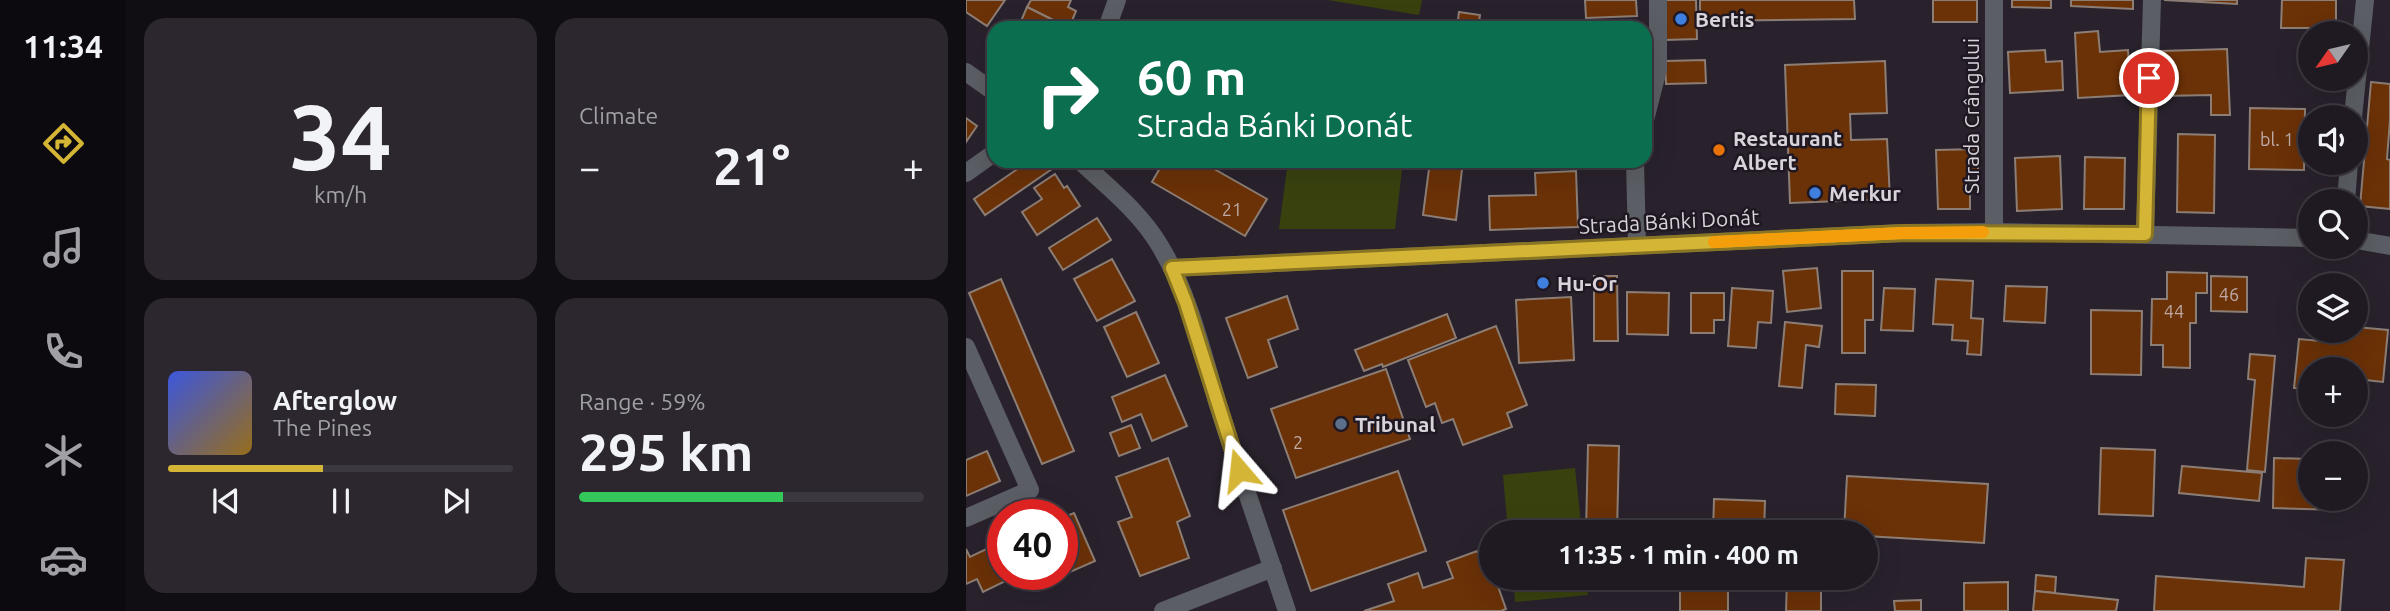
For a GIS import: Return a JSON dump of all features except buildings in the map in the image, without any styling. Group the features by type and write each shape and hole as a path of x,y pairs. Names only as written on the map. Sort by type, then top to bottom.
{"street":[{"path":"1110,21 1117,0"},
{"path":"1652,93 1658,69 1658,0"},
{"name":"Strada Crângului","path":"1994,0 1994,232"},
{"path":"2145,234 2152,0"},
{"path":"2354,105 2365,0"},
{"path":"966,72 987,88"},
{"path":"966,173 987,158"},
{"path":"1087,168 1140,219 1159,244 1172,268 1186,303 1287,611"},
{"path":"1635,168 1637,245"},
{"name":"Strada Bánki Donát","path":"1172,268 1903,233 2298,237"},
{"path":"2368,242 2390,246"},
{"path":"966,347 1030,490 966,518"},
{"path":"1163,611 1273,568"}],"green space":[{"path":"1328,0 1422,0 1419,15"},
{"path":"1287,168 1402,168 1395,229 1279,229"},
{"path":"1575,468 1581,520 1507,520 1503,475"},
{"path":"1514,590 1587,590 1588,595 1515,602"}],"slow traffic":[{"path":"1714,242 1983,232"}],"place":[{"name":"Bertis","path":"1681,19"},
{"name":"Restaurant Albert","path":"1719,150"},
{"name":"Merkur","path":"1815,193"},
{"name":"Hu-Or","path":"1543,283"},
{"name":"Tribunal","path":"1341,424"}],"route":[{"path":"1239,470 1186,303 1172,268 1903,233 2145,234 2149,78"}]}
